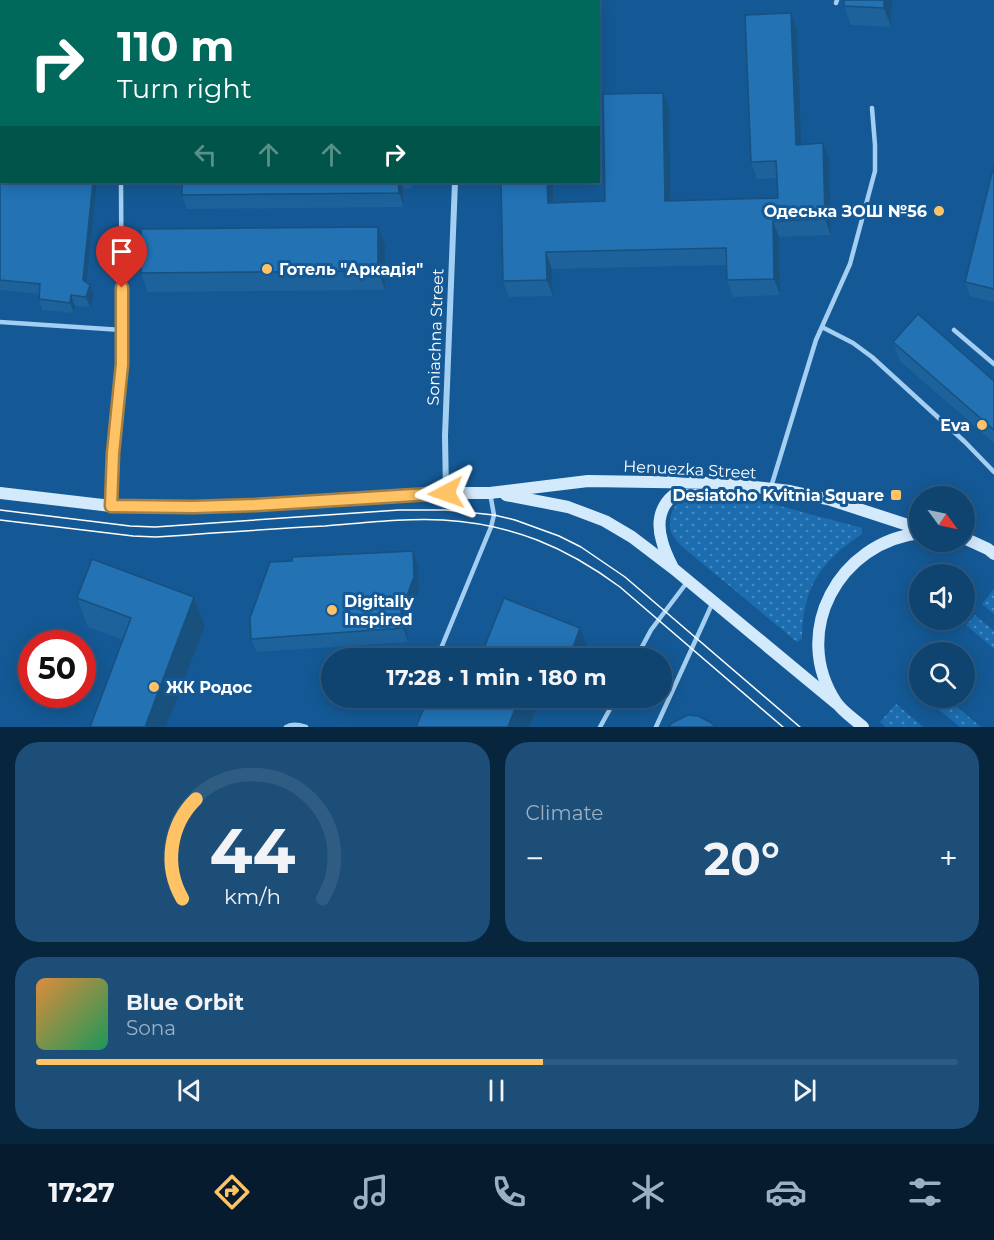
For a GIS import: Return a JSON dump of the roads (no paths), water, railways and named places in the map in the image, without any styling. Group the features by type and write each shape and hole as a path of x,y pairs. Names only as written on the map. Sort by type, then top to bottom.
{"main road":[{"name":"Henuezka Street","path":"0,493 111,506 193,507 446,493 490,493 588,482 718,483 790,491 831,500 909,527"},
{"path":"674,569 662,541 660,530 659,521 665,505 677,492 688,487 718,483"},
{"name":"Henuezka Street","path":"490,493 568,507 605,522 632,537 674,569 863,727"},
{"path":"837,704 827,685 821,664 819,642 821,621 828,600 851,565 868,551 887,541 909,535"},
{"path":"975,543 994,554"}],"street":[{"name":"Soniachna Street","path":"446,493 445,436 455,183"}],"lane":[{"path":"770,489 816,340 850,264 875,171 872,108"},
{"path":"111,506 113,453 122,364 121,183"},
{"path":"0,321 122,330"},
{"path":"822,327 853,343 872,357 965,442 994,472"},
{"path":"954,330 994,364"},
{"path":"441,648 491,527 495,514 490,493"},
{"path":"641,648 651,630 688,581"},
{"path":"656,727 713,602"},
{"path":"600,727 610,708"},
{"path":"286,727 300,725 306,727"}],"tram line":[{"path":"0,510 155,527 399,510 446,510 494,515 515,520 559,536 581,547 625,577 800,727"},
{"path":"0,520 156,537 414,520 468,522 515,532 558,549 620,587 783,727"}],"place":[{"name":"Одеська ЗОШ №56","path":"939,211"},
{"name":"Готель \"Аркадія\"","path":"267,269"},
{"name":"Eva","path":"982,425"},
{"name":"Desiatoho Kvitnia Square","path":"896,495"},
{"name":"Digitally Inspired","path":"332,610"},
{"name":"ЖК Родос","path":"154,687"}]}
